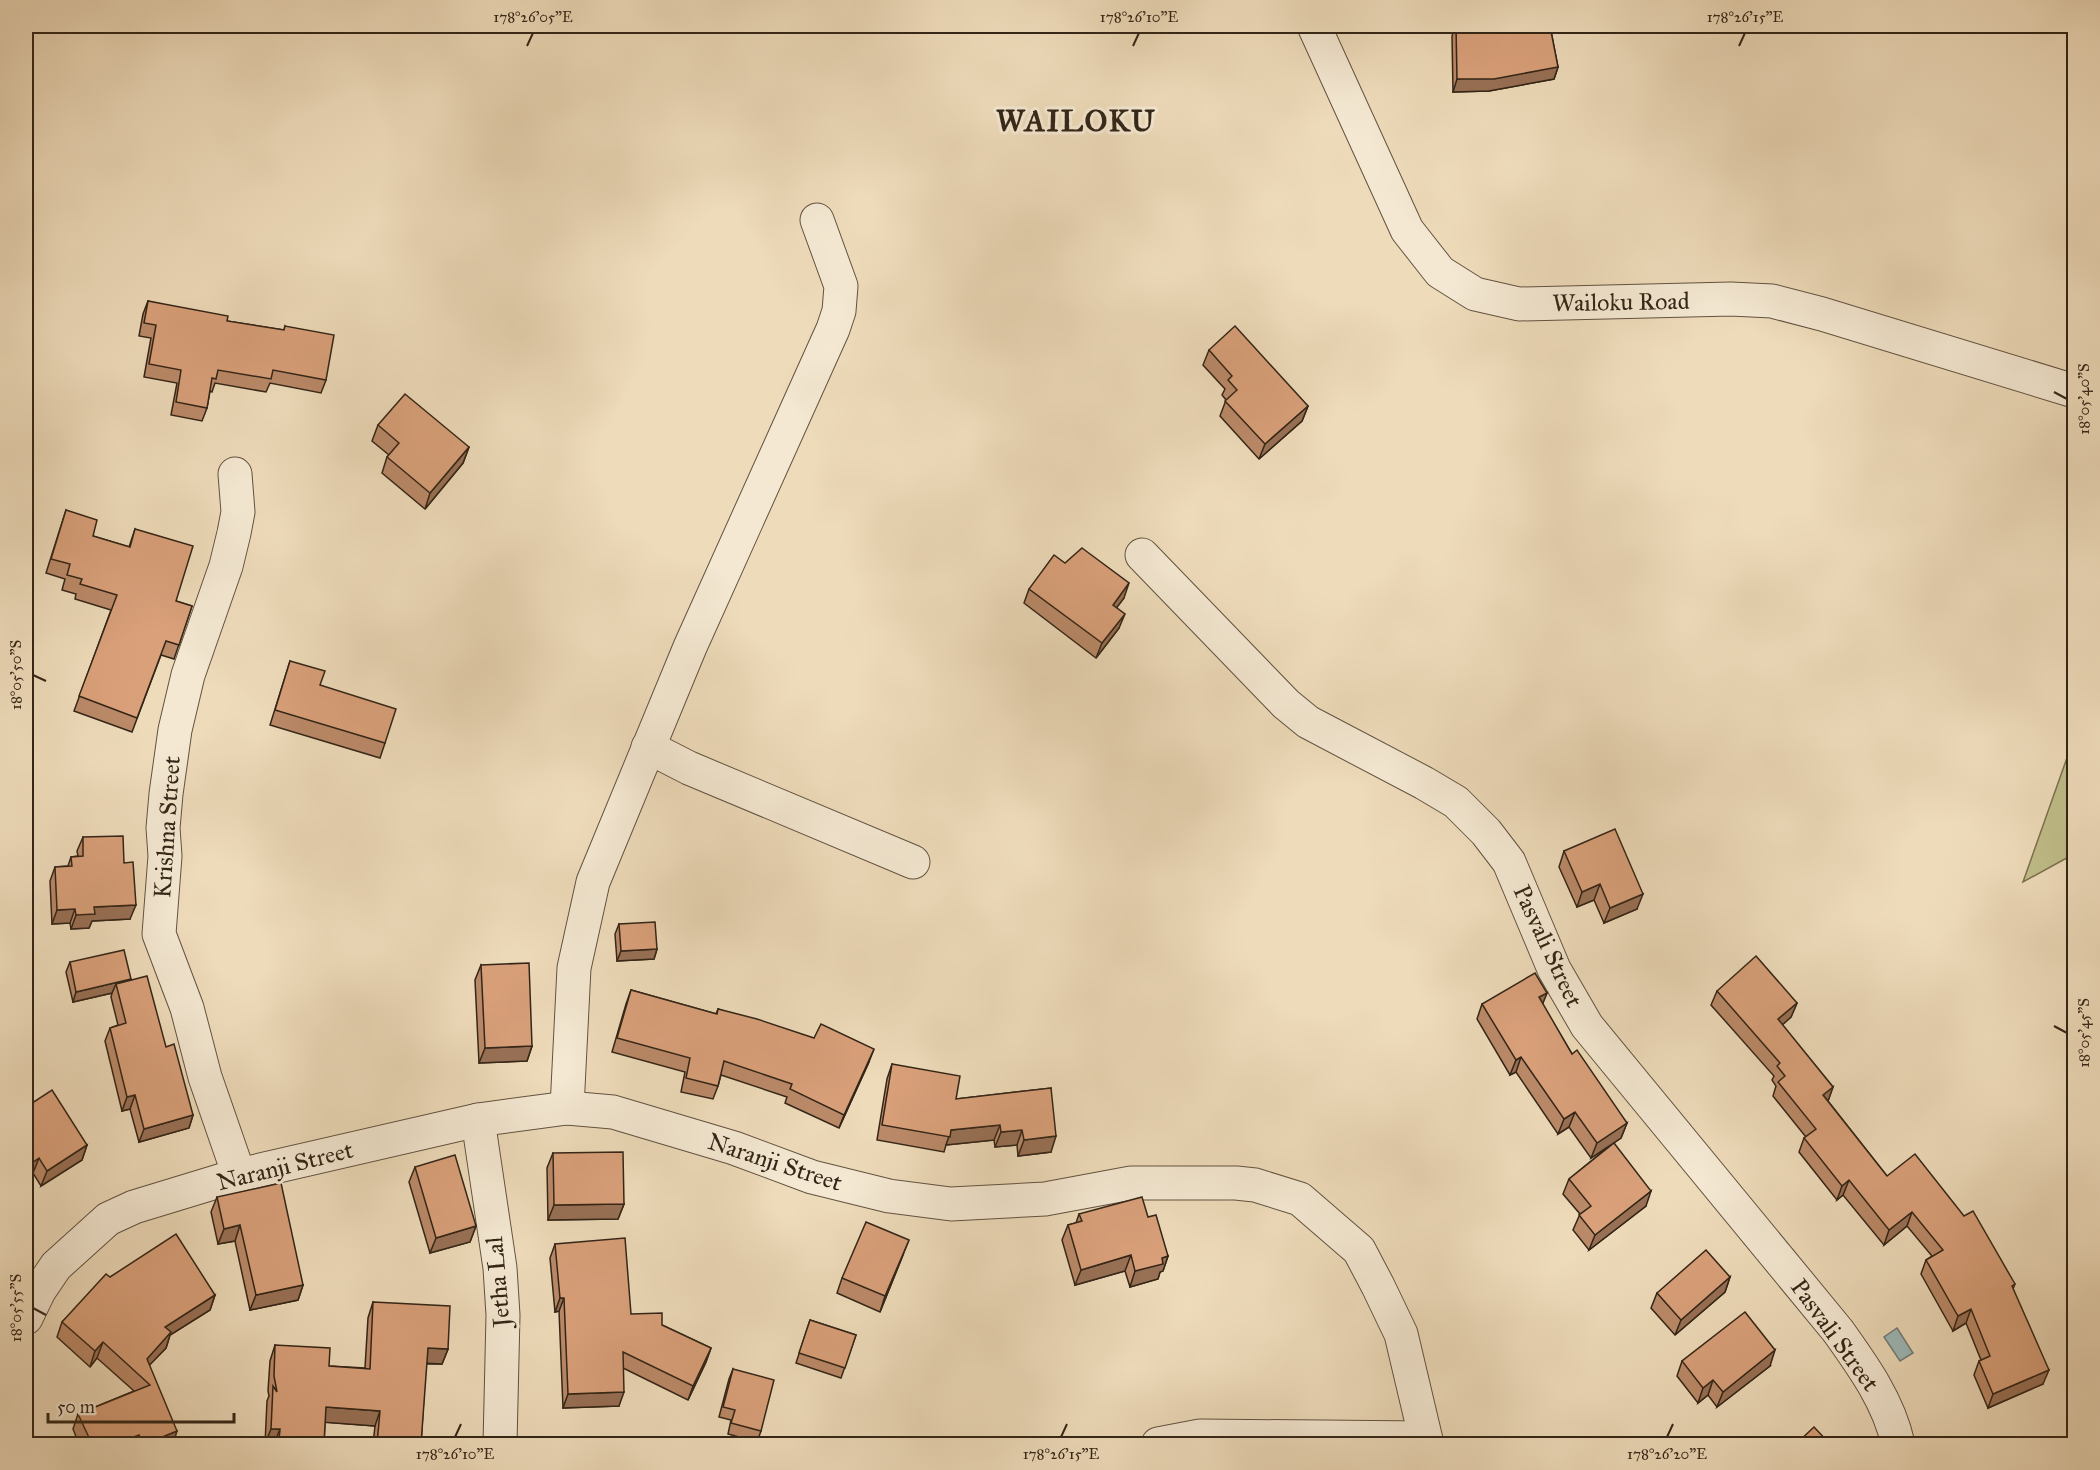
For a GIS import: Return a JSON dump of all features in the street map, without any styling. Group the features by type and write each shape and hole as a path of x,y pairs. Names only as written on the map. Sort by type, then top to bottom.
{"street":[{"name":"Wailoku Road","path":"1314,26 1407,230 1440,272 1475,294 1519,304 1719,299 1772,301 1822,314 2074,391"},
{"path":"567,1108 574,968 593,882 690,647 833,329 839,311 841,286 817,220"},
{"name":"Krishna Street","path":"235,474 238,512 234,533 226,566 189,675 175,730 163,828 165,856 159,934 187,1008 205,1077 239,1175"},
{"name":"Pasvali Street","path":"1142,555 1286,704 1308,722 1456,802 1486,832 1509,862 1554,969 1587,1026 1838,1331 1869,1376 1894,1425 1898,1444"},
{"path":"648,747 689,768 913,862"},
{"name":"Naranji Street","path":"26,1318 39,1291 56,1266 108,1219 134,1207 239,1175 478,1120 567,1108 614,1112 734,1148 812,1177 889,1196 951,1204 1045,1199 1131,1183 1236,1183 1255,1185 1300,1199 1359,1250 1401,1334 1426,1441"},
{"name":"Jetha Lal","path":"478,1120 500,1268 502,1303 500,1444"},
{"path":"1158,1444 1200,1436 1426,1441"}],"shaded area":[{"path":"2074,738 2074,854 2023,882"}],"water":[{"path":"1897,1328 1913,1353 1900,1361 1884,1337"}],"building":[{"path":"1456,26 1550,26 1558,67 1494,79 1457,79"},
{"path":"148,301 228,316 227,321 284,330 285,326 334,335 326,380 273,370 271,379 218,370 216,379 212,378 207,408 176,402 181,370 149,364 156,325 144,323"},
{"path":"1235,326 1308,406 1265,444 1225,401 1237,390 1228,380 1232,376 1209,350"},
{"path":"405,394 469,447 430,493 387,457 399,443 378,425"},
{"path":"66,510 97,520 93,536 130,547 135,529 193,546 176,601 192,606 179,645 166,641 137,718 79,696 117,595 80,584 82,579 67,575 70,564 51,559"},
{"path":"1082,548 1129,583 1113,605 1125,614 1102,643 1029,589 1054,555 1065,563"},
{"path":"290,661 325,671 320,685 396,709 385,743 275,710"},
{"path":"1615,829 1643,894 1610,908 1600,884 1582,892 1564,851"},
{"path":"123,836 124,863 133,862 136,905 94,907 95,914 76,915 75,909 57,910 55,867 72,866 71,857 83,856 83,837"},
{"path":"655,922 657,949 621,951 619,924"},
{"path":"124,950 131,979 76,992 70,962"},
{"path":"1756,956 1797,1003 1778,1019 1833,1087 1823,1095 1887,1176 1915,1154 1964,1216 1973,1211 2015,1284 2012,1286 2049,1370 1993,1394 1979,1361 1990,1356 1971,1309 1958,1316 1926,1260 1943,1250 1912,1212 1889,1230 1849,1180 1842,1186 1804,1138 1816,1129 1778,1082 1785,1076 1777,1066 1780,1063 1717,991"},
{"path":"529,963 532,1046 485,1048 481,965"},
{"path":"1535,973 1547,993 1539,997 1572,1054 1577,1050 1627,1123 1597,1143 1575,1112 1564,1119 1521,1057 1516,1060 1482,1004"},
{"path":"147,976 166,1047 174,1044 193,1115 144,1129 135,1095 127,1097 110,1028 126,1023 116,984"},
{"path":"631,990 717,1014 718,1009 757,1019 814,1038 821,1024 874,1049 844,1115 790,1089 792,1084 724,1061 718,1086 686,1078 690,1058 617,1038"},
{"path":"892,1064 960,1076 956,1099 1051,1088 1056,1136 1024,1140 1022,1130 1001,1132 1000,1125 951,1130 950,1137 882,1125"},
{"path":"52,1090 87,1145 47,1171 39,1158 29,1165 26,1160 26,1107"},
{"path":"1614,1143 1651,1191 1595,1235 1579,1215 1591,1206 1569,1179"},
{"path":"623,1152 624,1204 554,1205 553,1153"},
{"path":"455,1155 476,1226 436,1238 415,1167"},
{"path":"281,1183 303,1285 256,1295 240,1225 224,1229 217,1197"},
{"path":"1142,1197 1148,1217 1156,1215 1168,1256 1162,1258 1163,1264 1135,1271 1131,1255 1081,1270 1068,1225 1082,1221 1079,1214"},
{"path":"866,1222 909,1240 885,1296 842,1278"},
{"path":"176,1234 215,1295 165,1327 171,1332 147,1359 177,1431 145,1444 139,1435 115,1444 92,1444 78,1414 150,1385 103,1342 95,1351 62,1322 106,1274 110,1277"},
{"path":"625,1238 631,1314 662,1313 662,1325 711,1348 693,1386 623,1352 624,1392 568,1394 564,1298 560,1298 555,1244"},
{"path":"1706,1250 1730,1277 1681,1320 1657,1293"},
{"path":"373,1302 450,1306 448,1349 428,1348 421,1444 377,1444 380,1411 326,1407 324,1443 279,1440 280,1429 271,1429 273,1386 277,1392 274,1376 275,1345 330,1348 329,1366 370,1369"},
{"path":"1745,1312 1775,1350 1723,1392 1713,1380 1703,1388 1682,1361"},
{"path":"810,1320 856,1335 845,1368 799,1353"},
{"path":"733,1369 774,1380 761,1431 731,1423 735,1410 723,1407"},
{"path":"1814,1427 1830,1444 1796,1444"}],"district":[{"name":"WAILOKU","path":"1076,121"}]}
